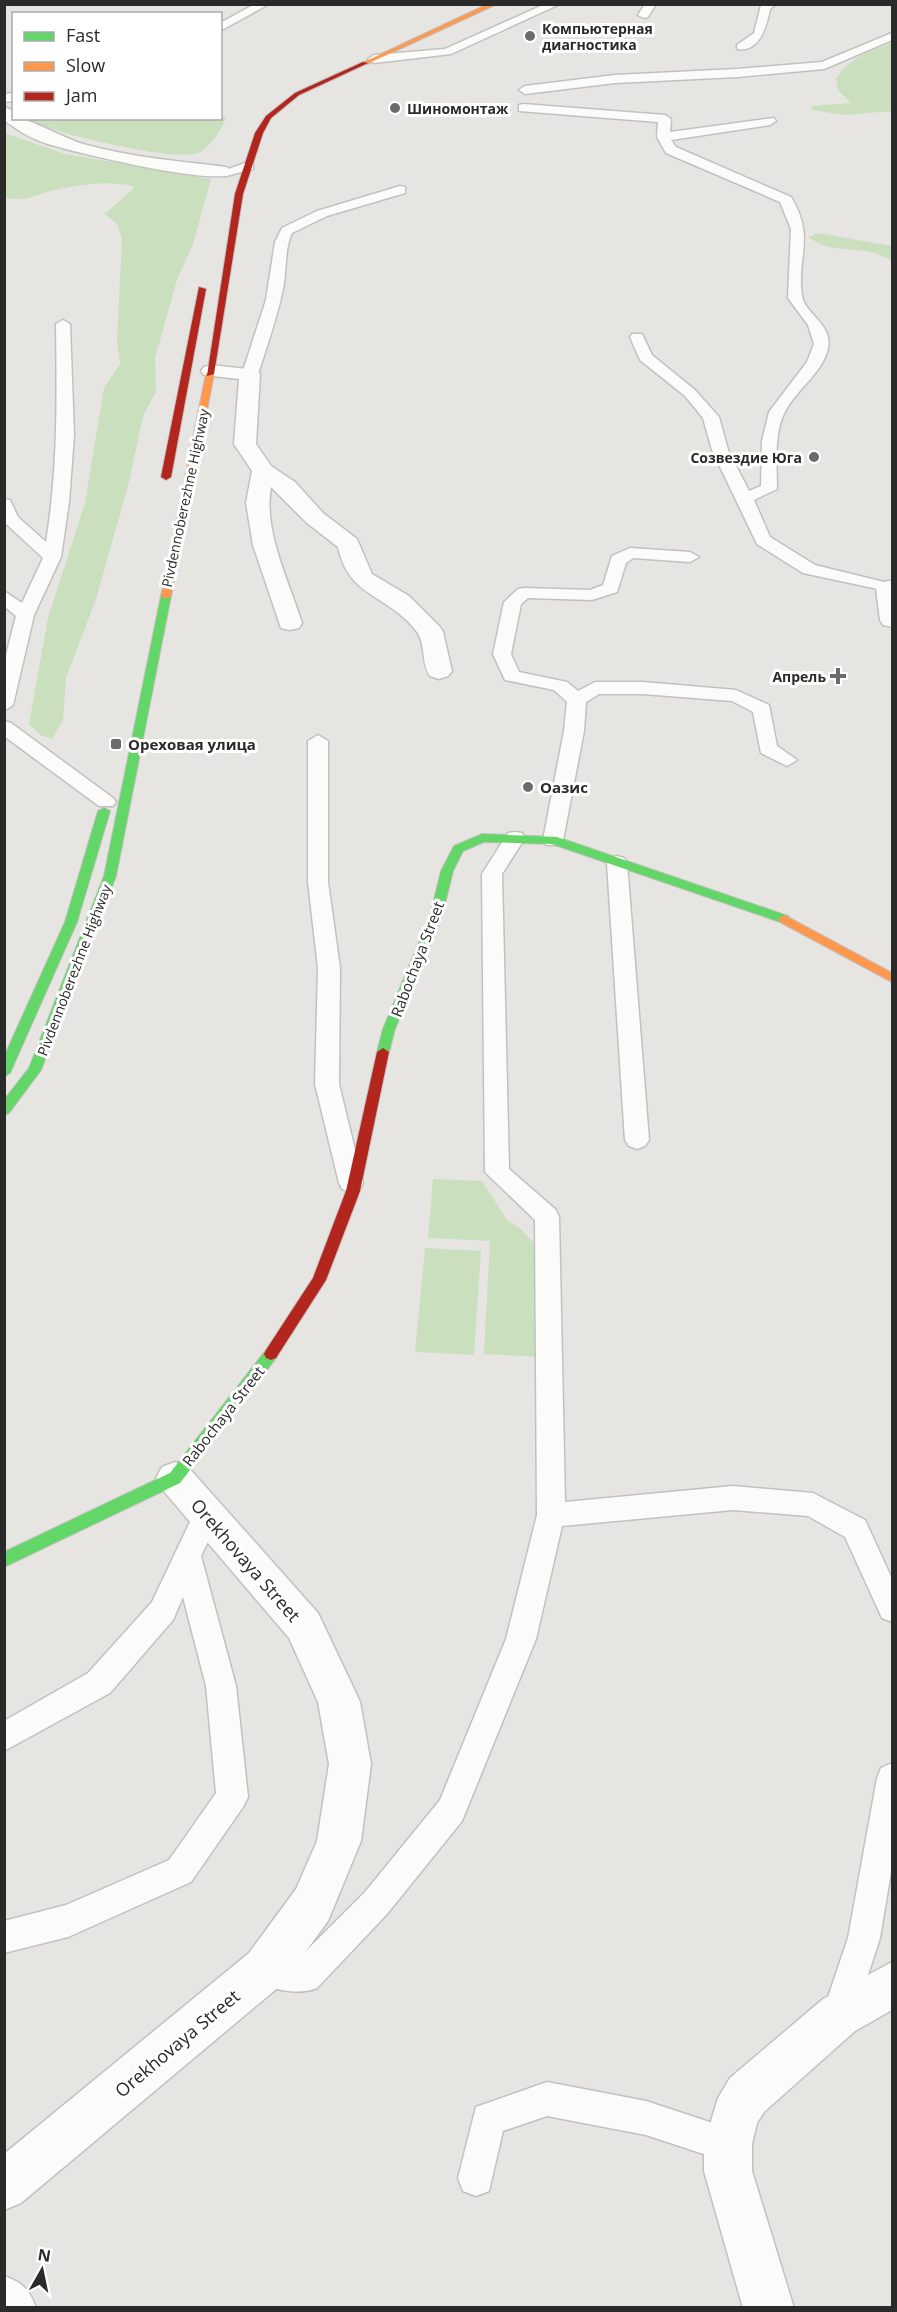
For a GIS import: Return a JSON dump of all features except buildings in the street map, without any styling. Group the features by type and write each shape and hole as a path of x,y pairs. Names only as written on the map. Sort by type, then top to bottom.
{"main road":[{"path":"252,115 283,93 472,4"},
{"name":"Pivdennoberezhne Highway","path":"4,1110 35,1070 110,876 212,371 242,183 259,133 268,117 297,94 494,4"},
{"path":"224,181 234,150"},
{"name":"Pivdennoberezhne Highway","path":"164,490 206,271"},
{"name":"Pivdennoberezhne Highway","path":"4,1072 71,922 107,796"},
{"name":"Rabochaya Street","path":"175,1478 269,1357 319,1280 353,1191 373,1091 389,1029 436,916 447,871 458,849 482,838 515,837 553,840 792,922 892,978"},
{"path":"4,1560 175,1478"}],"street":[{"path":"4,112 14,122 45,137 102,153 224,181"},
{"path":"212,371 250,374 248,395 250,426 245,444 263,471 287,487 315,518 349,544 353,562 363,579 400,601 431,632 439,671"},
{"path":"263,471 257,503 265,545 290,623"},
{"path":"890,588 892,620"},
{"name":"Orekhovaya Street","path":"4,2186 265,1969 312,1905 339,1841 350,1764 339,1702 304,1626 175,1478"},
{"path":"769,2307 728,2171 728,2144 735,2115 747,2095 839,2015 892,1985"},
{"path":"4,2301 11,2307"}],"lane":[{"path":"222,27 264,4"},
{"path":"374,60 447,52 555,4"},
{"path":"644,15 651,4"},
{"path":"741,47 759,34 765,7 771,4"},
{"path":"525,90 615,79 736,74 824,65 892,36"},
{"path":"524,108 665,119 663,137 671,150 786,200 798,229 795,298 818,326 822,350 812,368 777,410 768,441 769,489 745,498"},
{"path":"663,137 770,121"},
{"path":"224,181 248,166"},
{"path":"224,181 242,183"},
{"path":"250,374 279,275 280,242 289,228 303,220 373,196 400,190"},
{"path":"4,705 25,615 52,557 66,435 63,324"},
{"path":"637,337 645,357 690,393 711,417 720,450 745,498 763,540 809,569 890,588"},
{"path":"4,504 10,519 52,557"},
{"path":"577,700 560,686 512,676 502,654 513,602 524,593 592,595 611,588 618,560 630,553 690,557"},
{"path":"4,596 25,615"},
{"path":"553,840 577,700 595,688 643,688 736,696 762,709 768,749 787,760"},
{"path":"4,727 107,796"},
{"path":"318,741 318,882 329,968 327,1084 353,1191"},
{"path":"265,1969 305,1976 376,1903 451,1810 521,1639 551,1515 546,1217 497,1172 492,874 515,837"},
{"path":"617,863 637,1140"},
{"path":"551,1515 733,1498 813,1505 855,1528 892,1609"},
{"path":"4,1737 99,1683 163,1611 207,1515"},
{"path":"4,1936 68,1921 180,1871 232,1797 220,1686 187,1556"},
{"path":"839,2015 864,1938 892,1778"},
{"path":"476,2178 488,2119 547,2099 646,2118 728,2144"}],"green space":[{"path":"892,43 892,111 844,115 813,110 811,106 851,103 838,90 836,79 854,60"},
{"path":"222,116 226,118 211,143 198,153 185,155 112,145 30,120 222,120"},
{"path":"4,133 65,154 211,179 193,244 177,280 155,358 156,392 143,416 128,486 96,599 66,678 63,720 52,739 42,736 29,724 48,618 85,503 104,388 120,364 117,341 122,240 117,224 105,214 135,187 115,183 92,184 50,191 24,199 5,198"},
{"path":"817,233 892,246 892,261 867,251 832,248 809,237"},
{"path":"433,1179 482,1181 507,1220 520,1228 533,1242 544,1277 542,1357 484,1354 490,1241 428,1238"},
{"path":"425,1248 481,1251 474,1355 415,1352"}],"traffic: fast":[{"path":"4,1110 35,1070 110,876 166,596"},
{"path":"4,1073 71,922 104,811"},
{"path":"383,1052 389,1029 436,916 447,871 458,849 482,838 553,840 784,919"},
{"path":"4,1560 175,1478 271,1354"}],"traffic: slow":[{"path":"365,63 494,4"},
{"path":"166,596 210,374"},
{"path":"784,919 892,978"}],"traffic: jam":[{"path":"210,374 239,194 259,133 268,117 297,94 365,63"},
{"path":"166,477 202,289"},
{"path":"271,1354 319,1280 353,1191 383,1052"}],"place":[{"name":"Компьютерная диагностика","path":"530,36"},
{"name":"Шиномонтаж","path":"395,108"},
{"name":"Созвездие Юга","path":"814,457"},
{"name":"Апрель","path":"838,676"},
{"name":"Ореховая улица","path":"116,744"},
{"name":"Оазис","path":"528,787"}]}
